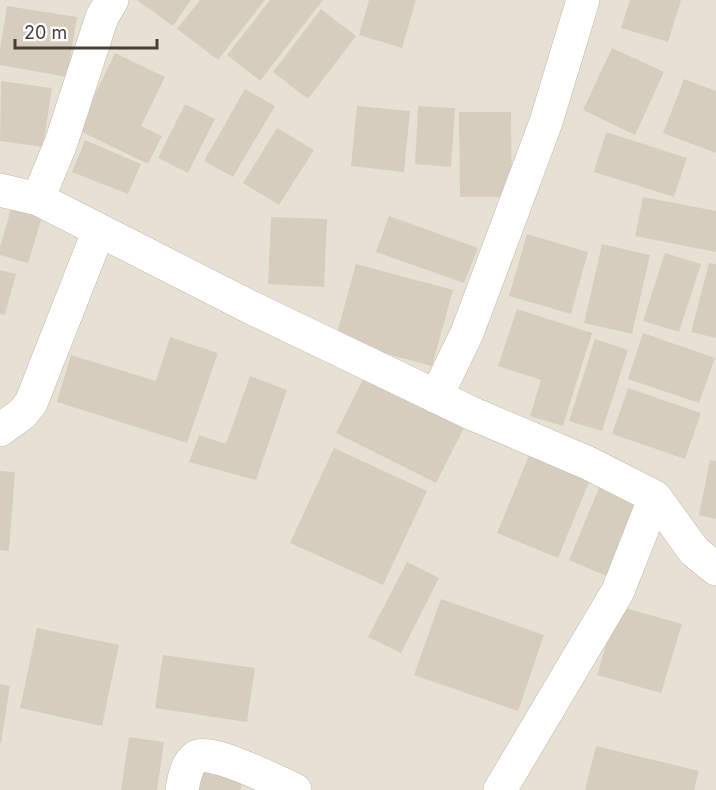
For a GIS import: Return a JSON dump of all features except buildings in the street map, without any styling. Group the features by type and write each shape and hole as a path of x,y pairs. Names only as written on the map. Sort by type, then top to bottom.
{"street":[{"path":"38,199 61,143 102,17 112,0"},
{"path":"436,397 467,333 546,122 583,0"},
{"path":"0,190 38,199 250,307 436,397 588,463 655,497 694,551 716,569"},
{"path":"0,430 22,414 31,403 99,230"},
{"path":"500,790 618,591 655,497"},
{"path":"182,790 186,770 194,758 201,755 218,757 295,790"}],"shaded area":[{"path":"0,0 716,0 716,790 0,790"}]}
